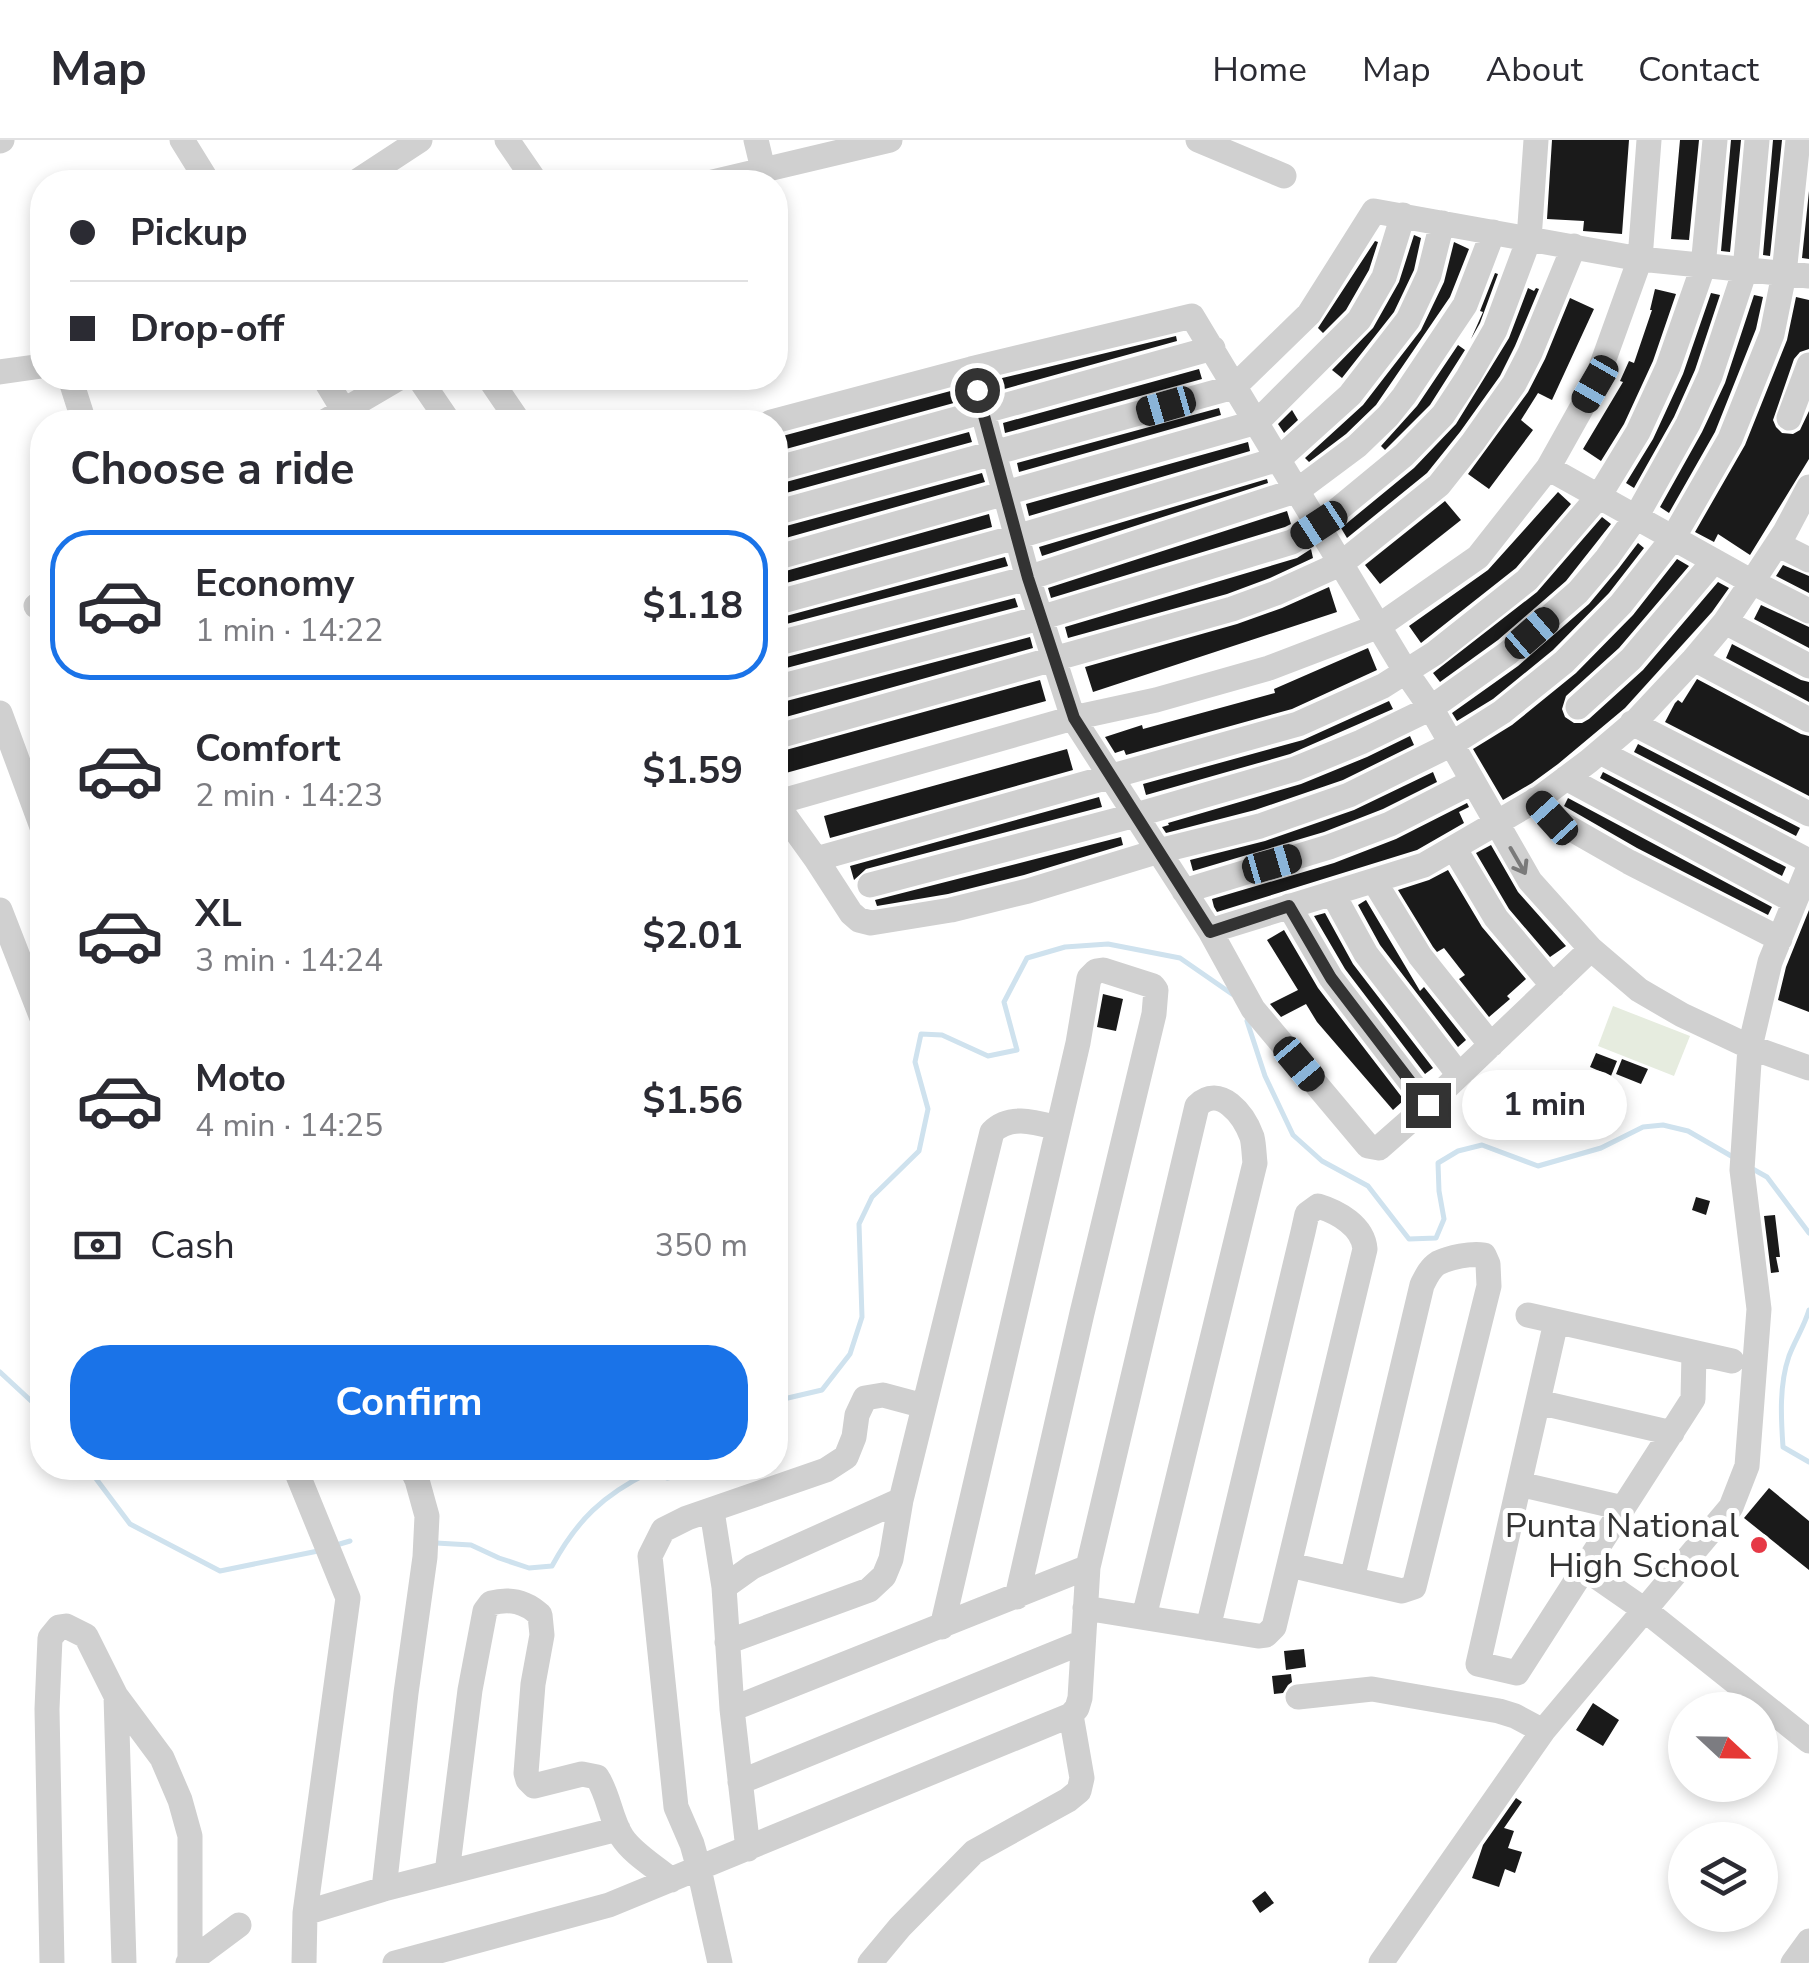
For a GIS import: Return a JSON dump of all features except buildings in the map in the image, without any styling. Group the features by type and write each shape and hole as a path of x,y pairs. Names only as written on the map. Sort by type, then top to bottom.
{"street":[{"path":"182,140 201,170"},
{"path":"374,170 420,140"},
{"path":"506,140 527,170"},
{"path":"756,140 764,169"},
{"path":"760,170 890,140"},
{"path":"1198,140 1284,176"},
{"path":"788,685 1040,618 1292,542 1319,525 1404,455 1443,415 1468,378 1495,330 1530,239 1536,140"},
{"path":"788,798 1269,668 1379,626 1478,557 1548,468 1595,384 1640,259 1649,140"},
{"path":"816,859 1298,724 1384,686 1435,653 1527,580 1599,496 1638,432 1668,368 1703,267 1715,140"},
{"path":"870,885 1295,769 1431,708 1508,654 1578,592 1607,558 1636,517 1688,424 1710,376 1744,270 1758,140"},
{"path":"788,820 852,913 871,923 951,910 1028,891 1159,851 1260,826 1349,795 1450,745 1502,712 1564,662 1621,604 1673,538 1730,439 1797,275 1798,140"},
{"path":"788,509 1234,387 1310,314 1374,210 1640,259 1797,275"},
{"path":"788,554 1257,422 1359,320 1384,278 1404,215"},
{"path":"788,599 1016,537 1279,458 1350,395 1408,320 1430,276 1442,223"},
{"path":"788,641 1028,578 1298,490 1357,446 1404,396 1465,305 1492,232"},
{"path":"788,733 1232,608 1342,563 1438,485 1473,442 1530,354 1574,246"},
{"path":"788,417 971,369 1194,318 1431,708 1530,881 1591,950 1639,990 1682,1016 1809,1068"},
{"path":"788,465 1213,348"},
{"path":"1789,418 1809,365"},
{"path":"0,372 30,368"},
{"path":"971,369 1028,578 1074,718 1210,932 1252,1009 1368,1146 1379,1148 1428,1105 1591,950"},
{"path":"346,410 379,390"},
{"path":"1548,468 1809,611"},
{"path":"1210,932 1424,865 1536,800 1600,752 1694,659 1725,622 1805,501"},
{"path":"1777,544 1809,560"},
{"path":"1578,708 1631,659 1714,561"},
{"path":"1725,622 1809,666"},
{"path":"1694,659 1809,720"},
{"path":"0,713 30,794"},
{"path":"1632,723 1809,814"},
{"path":"1381,1963 1543,1731 1731,1507 1747,1466 1759,1309 1742,1161 1750,1047 1770,962 1809,864 1600,752"},
{"path":"1566,778 1794,901"},
{"path":"1184,891 1329,847 1390,824 1472,782"},
{"path":"1536,800 1552,818 1629,862 1780,938"},
{"path":"1454,848 1496,918 1553,986"},
{"path":"1374,881 1420,956 1492,1045"},
{"path":"1333,894 1366,954 1460,1075"},
{"path":"1289,906 1331,978 1428,1105"},
{"path":"0,910 30,987"},
{"path":"942,1627 1078,1043 1089,978 1103,970 1154,986 1154,1014 1017,1596"},
{"path":"396,1963 609,1905 1071,1715 1080,1698 1088,1568 1198,1106 1215,1096 1226,1100 1242,1118 1252,1139 1254,1163 1144,1617"},
{"path":"727,1642 869,1590 884,1576 992,1132 1001,1122 1026,1120 1058,1128"},
{"path":"1084,1608 1144,1617 1208,1628 1258,1636 1274,1628 1365,1248 1364,1238 1353,1226 1336,1212 1318,1206 1308,1214 1302,1232 1208,1628"},
{"path":"1290,1564 1352,1579 1402,1591 1416,1583 1489,1286 1484,1255 1438,1263 1422,1286 1352,1579"},
{"path":"1528,1315 1732,1362"},
{"path":"1556,1322 1478,1664 1517,1673 1693,1399 1694,1353"},
{"path":"720,1963 699,1868 676,1807 650,1556 663,1530 826,1470 846,1456 866,1398 883,1396 924,1406"},
{"path":"1538,1402 1672,1433"},
{"path":"300,1480 348,1598 305,1913 304,1963"},
{"path":"384,1890 425,1557 427,1516 418,1480"},
{"path":"1519,1484 1623,1508"},
{"path":"724,1587 752,1567 901,1500"},
{"path":"712,1511 724,1587 732,1710 748,1848"},
{"path":"732,1710 1088,1568"},
{"path":"1584,1568 1646,1611 1809,1741"},
{"path":"448,1873 476,1648 491,1603 516,1600 540,1615 542,1635 533,1684 528,1780 534,1786 582,1774 596,1778 624,1840 671,1880"},
{"path":"52,1963 47,1709 50,1638 66,1626 86,1636 116,1696 162,1758 180,1800 190,1836 189,1962"},
{"path":"740,1782 1083,1642"},
{"path":"1298,1697 1372,1689 1499,1711 1543,1731"},
{"path":"116,1696 124,1963"},
{"path":"870,1963 974,1852 1078,1791 1082,1778 1071,1715"},
{"path":"305,1913 618,1829"},
{"path":"189,1962 240,1925"},
{"path":"1793,1963 1809,1941"}],"shaded area":[{"path":"1613,1006 1690,1036 1674,1076 1598,1046"}],"waterway":[{"path":"788,1398 822,1390 850,1354 862,1317 859,1224 872,1197 919,1151 928,1109 915,1062 921,1034 942,1035 988,1056 1017,1050 1004,1002 1027,958 1065,947 1108,944 1180,958 1232,994"},
{"path":"1247,1021 1265,1076 1293,1135 1322,1161 1368,1186 1409,1239 1436,1238 1444,1219 1438,1163 1458,1151 1482,1145 1538,1166 1601,1148 1643,1127 1663,1125 1688,1131 1733,1157"},
{"path":"1751,1168 1767,1177 1809,1233"},
{"path":"1809,1310 1786,1367 1781,1413 1783,1447 1809,1462"},
{"path":"0,1372 30,1400"},
{"path":"97,1480 130,1524 220,1571 318,1551"},
{"path":"436,1543 471,1545 529,1568 552,1566 593,1510 636,1480"},
{"path":"333,1546 350,1541"}],"place":[{"name":"Punta National High School","path":"1759,1545"}],"route":[{"path":"977,390 1028,578 1074,718 1210,932 1289,906 1331,978 1428,1105"}]}
